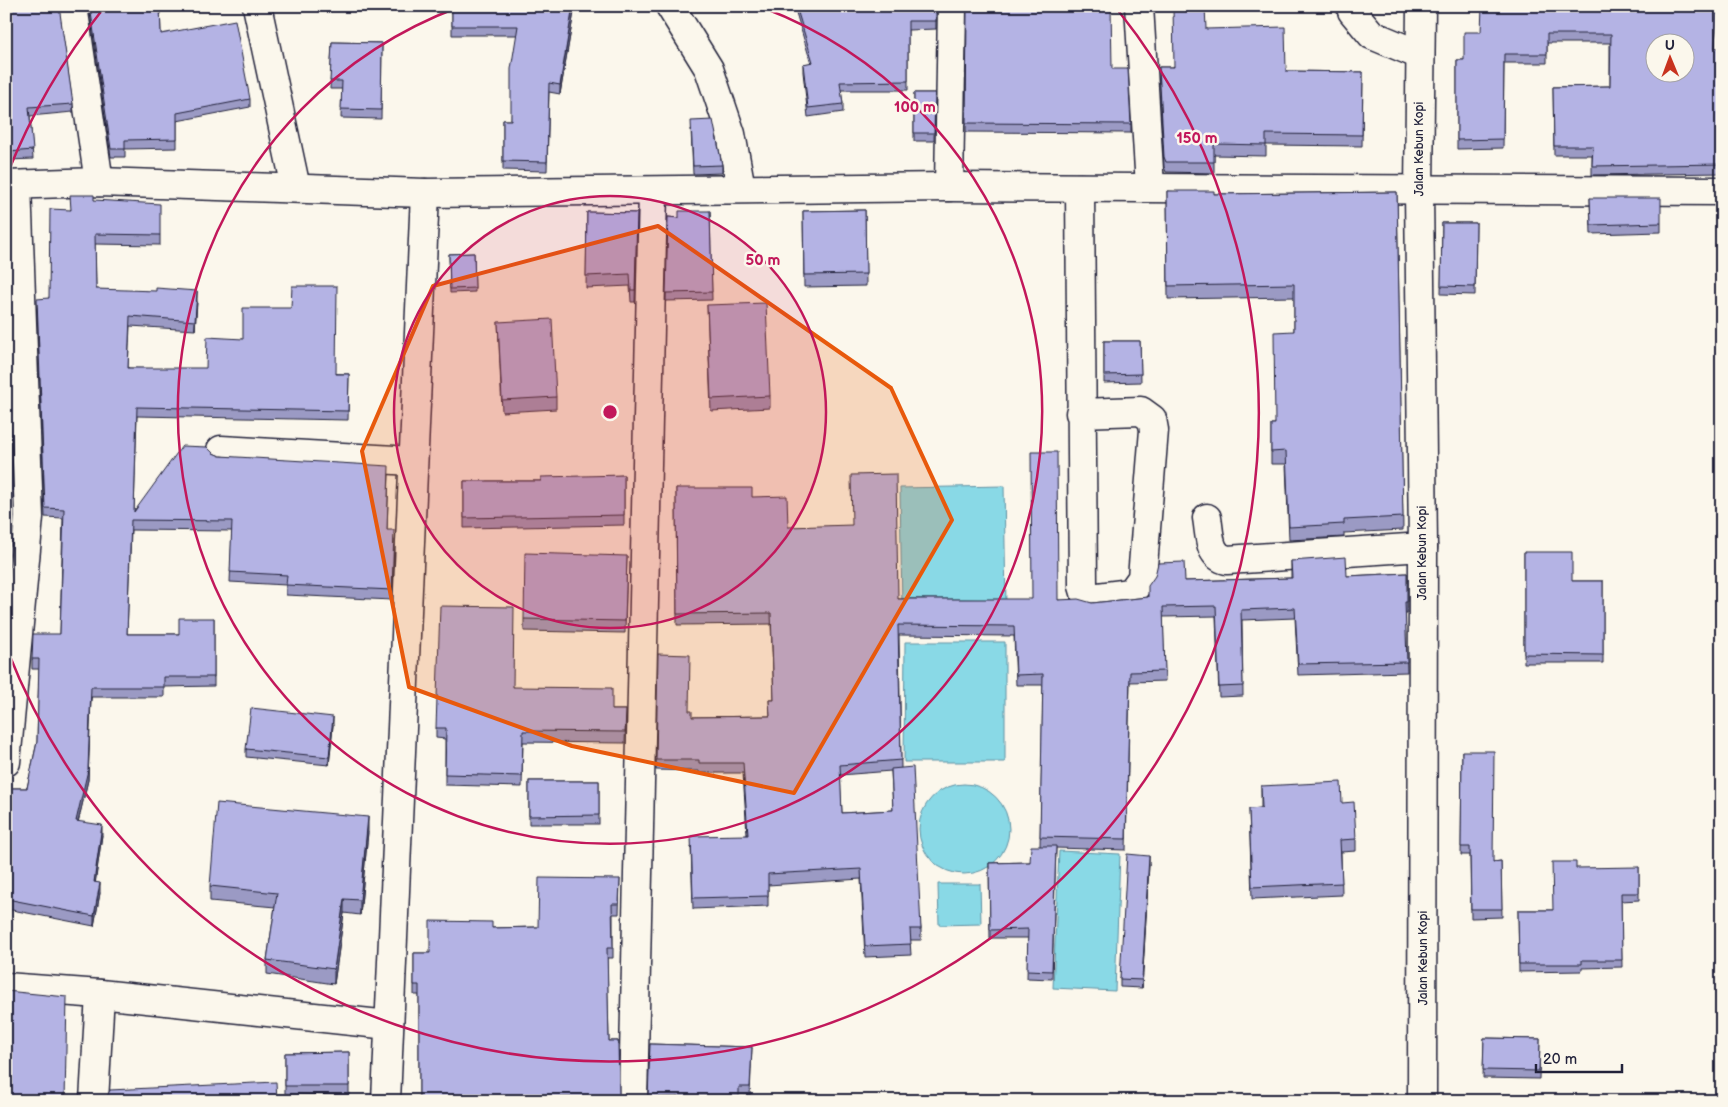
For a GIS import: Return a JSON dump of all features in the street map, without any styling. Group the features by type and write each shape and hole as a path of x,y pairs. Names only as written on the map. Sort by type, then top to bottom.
{"street":[{"path":"73,6 99,182"},
{"path":"258,6 296,188"},
{"path":"670,6 709,69 731,134 741,188"},
{"path":"949,187 952,6"},
{"path":"1139,6 1150,187"},
{"path":"1351,6 1352,11 1372,35 1420,55"},
{"name":"Jalan Kebun Kopi","path":"1421,6 1419,191 1423,547 1422,1101"},
{"path":"6,762 29,517 12,185 99,182 425,193 949,187 1150,187 1419,191 1722,191"},
{"path":"1080,188 1080,413 1084,592 1090,598 1131,593 1142,578 1154,430 1152,419 1141,411 1080,413"},
{"path":"632,1101 653,191"},
{"path":"386,1101 425,193"},
{"path":"222,450 412,461"},
{"path":"1207,518 1213,551 1220,558 1227,560 1423,547"},
{"path":"6,987 100,994 389,1025"},
{"path":"94,1101 100,994"}],"highlighted area":[{"path":"658,226 891,388 952,520 794,793 572,746 409,687 362,451 433,286"}],"water":[{"path":"1004,486 1006,606 902,607 900,488"},
{"path":"905,642 1005,642 1005,762 904,762"},
{"path":"964,784 981,787 996,797 1006,812 1009,829 1006,846 996,861 981,871 964,874 947,871 932,861 922,846 919,829 922,812 932,797 947,787"},
{"path":"1059,851 1120,854 1115,991 1053,988"},
{"path":"938,884 980,884 981,924 939,925"}],"building":[{"path":"6,6 59,6 73,104 29,107 33,150 9,152 6,105"},
{"path":"90,6 160,6 161,34 235,20 250,99 177,113 177,139 125,140 125,149 111,149"},
{"path":"452,6 573,6 560,85 549,83 547,162 503,161 503,120 511,120 511,69 518,26 452,26"},
{"path":"796,6 936,6 936,21 908,21 908,81 840,82 843,104 808,108 803,64 813,62"},
{"path":"967,6 1111,6 1112,69 1128,69 1131,124 966,123"},
{"path":"1173,6 1205,6 1206,29 1285,27 1286,71 1363,72 1362,135 1266,134 1266,145 1214,144 1214,162 1166,162 1164,157 1159,67 1174,67"},
{"path":"1482,6 1717,6 1715,48 1722,48 1722,164 1592,166 1593,146 1554,146 1553,87 1610,86 1611,34 1547,34 1547,54 1504,54 1503,139 1457,140 1457,60 1464,60 1464,32 1481,32"},
{"path":"332,42 382,43 381,110 341,109 342,81 330,81"},
{"path":"914,93 935,93 934,133 914,133"},
{"path":"713,120 722,165 693,166 691,121"},
{"path":"1167,191 1214,191 1214,194 1397,192 1403,517 1344,520 1344,524 1289,527 1286,451 1271,452 1271,424 1275,424 1274,332 1294,331 1294,284 1168,286"},
{"path":"70,195 94,195 94,200 160,204 160,235 95,234 96,289 156,291 156,288 197,291 195,321 130,316 128,368 206,368 207,337 243,339 243,308 291,308 292,286 337,286 336,374 349,374 348,411 137,407 134,512 182,446 207,447 213,453 220,456 389,466 387,530 394,530 392,590 286,585 287,575 230,572 232,521 131,520 127,634 179,634 179,618 214,618 214,677 164,677 164,687 91,687 88,770 76,821 102,825 94,882 100,883 94,916 7,899 10,882 6,881 6,788 27,788 37,742 39,659 32,659 33,634 60,634 64,509 45,508 37,299 49,298 50,209 71,210"},
{"path":"1590,198 1661,198 1661,223 1591,225"},
{"path":"865,210 866,274 804,275 803,211"},
{"path":"679,211 710,211 712,292 666,293 668,217 679,218"},
{"path":"587,212 637,213 635,290 631,290 630,274 586,276"},
{"path":"1442,223 1476,223 1475,287 1441,286"},
{"path":"474,253 475,288 450,289 449,254"},
{"path":"766,303 770,396 711,399 707,305"},
{"path":"6,310 13,507 6,582"},
{"path":"552,319 556,397 502,400 498,322"},
{"path":"1104,341 1140,341 1141,374 1104,375"},
{"path":"1031,452 1057,452 1058,600 1078,599 1092,603 1148,597 1148,586 1155,576 1158,563 1184,562 1185,581 1292,578 1291,561 1346,557 1347,576 1407,573 1407,602 1405,602 1407,662 1298,664 1295,608 1241,610 1243,686 1219,687 1216,606 1163,607 1165,671 1130,672 1126,839 1040,837 1043,674 1016,675 1014,626 898,625 901,760 840,765 842,813 893,810 891,769 913,767 921,929 910,929 911,944 865,946 861,869 768,874 768,896 693,898 691,836 748,835 743,763 699,763 699,760 656,760 658,654 690,655 689,711 692,711 692,717 770,716 769,700 774,700 771,613 677,614 676,488 752,488 752,497 787,496 788,527 852,525 851,475 896,474 898,599 1032,599"},
{"path":"624,475 624,515 464,518 464,481 541,481 541,477"},
{"path":"1524,552 1572,552 1572,581 1603,581 1603,655 1524,654"},
{"path":"525,553 627,556 625,621 524,619"},
{"path":"440,606 514,607 513,687 612,688 612,710 626,710 625,732 523,731 522,776 445,774 446,728 436,728"},
{"path":"251,708 333,717 329,757 246,749"},
{"path":"1462,751 1494,751 1493,862 1501,861 1502,909 1471,909 1470,847 1461,847"},
{"path":"529,781 599,781 599,815 529,816"},
{"path":"1341,782 1342,803 1354,802 1356,839 1340,840 1342,883 1252,887 1249,809 1262,808 1261,786"},
{"path":"217,803 368,817 360,900 344,899 334,969 267,960 277,893 210,886"},
{"path":"1031,846 1056,846 1052,971 1027,970 1028,929 990,930 989,863 1030,862"},
{"path":"1127,854 1149,856 1142,980 1120,979"},
{"path":"1552,862 1576,862 1576,868 1639,867 1639,893 1621,893 1622,960 1582,960 1582,964 1519,964 1518,910 1553,910"},
{"path":"539,878 620,879 619,904 612,904 613,948 607,948 609,1041 618,1041 619,1096 505,1098 505,1101 419,1101 419,985 414,985 414,953 430,953 430,921 492,922 492,928 538,927"},
{"path":"6,991 67,997 65,1101 6,1101"},
{"path":"1484,1038 1540,1039 1539,1071 1483,1070"},
{"path":"650,1044 752,1047 750,1087 739,1087 739,1095 648,1097"},
{"path":"349,1052 349,1086 285,1086 285,1053"},
{"path":"276,1082 277,1101 105,1101 110,1090"}]}
